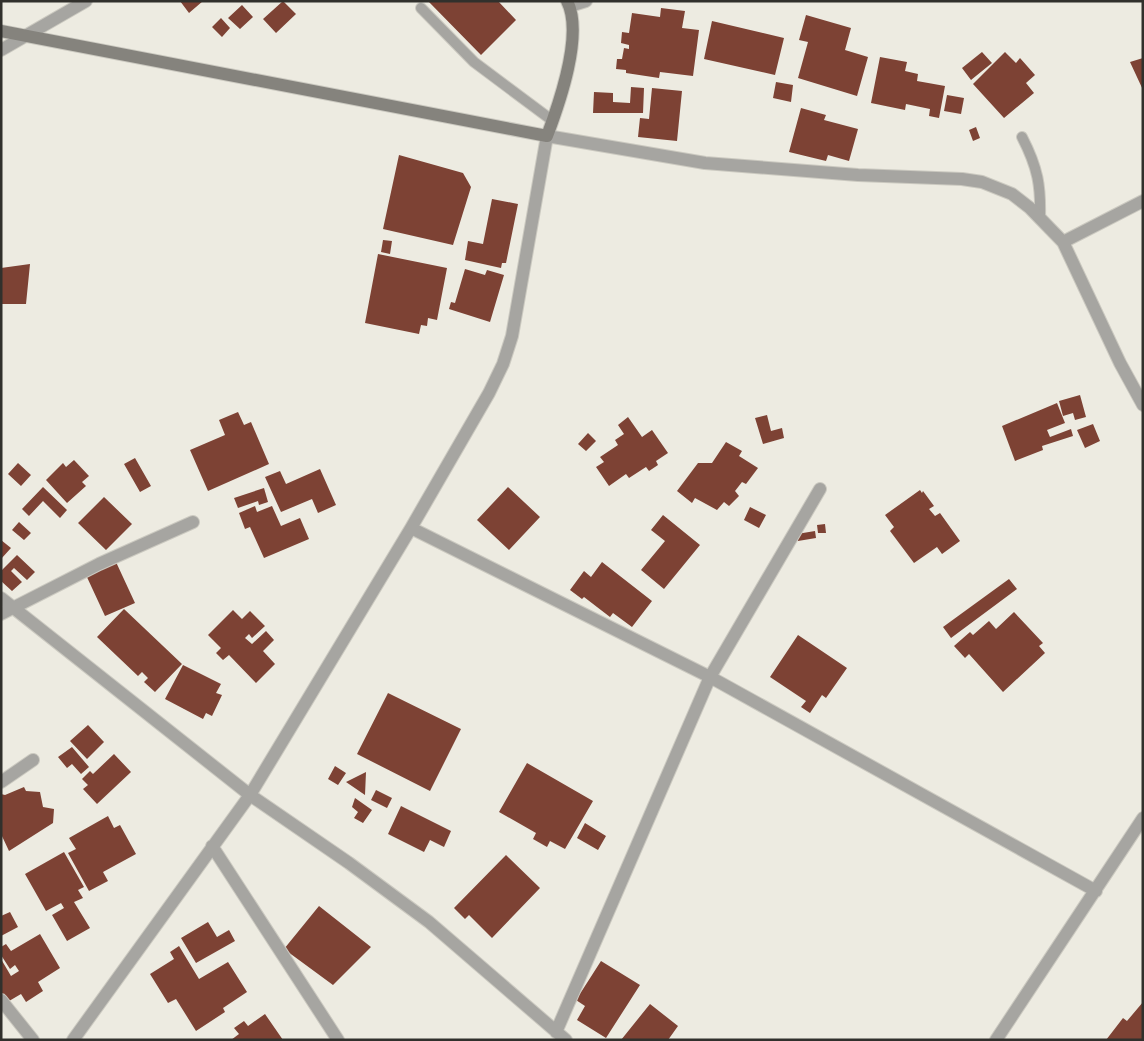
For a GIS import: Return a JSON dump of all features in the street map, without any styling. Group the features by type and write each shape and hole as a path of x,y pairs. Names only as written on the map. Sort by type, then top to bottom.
{"street":[{"path":"1,50 86,1"},
{"path":"73,1040 250,795 411,528 489,393 508,351 547,136 553,121 570,54 573,32 568,4 586,1"},
{"path":"1,31 547,136 705,163 982,182 1012,194 1030,208 1063,242 1120,363 1143,405"},
{"path":"1063,242 1143,201"},
{"path":"1,598 7,610 250,795 349,863 429,922 561,1036 710,677 820,489"},
{"path":"7,610 99,564 193,522"},
{"path":"411,528 710,677 1096,891"},
{"path":"1,782 34,760"},
{"path":"996,1040 1143,818"},
{"path":"212,846 338,1040"},
{"path":"1,1000 33,1040"}],"lane":[{"path":"421,8 474,62 553,121"},
{"path":"1022,137 1038,172 1041,187 1040,219"}],"building":[{"path":"180,1 203,1 189,13"},
{"path":"283,1 296,14 276,33 263,19"},
{"path":"428,1 498,1 516,20 481,55"},
{"path":"242,5 253,17 240,29 228,18"},
{"path":"661,8 685,11 682,28 699,30 693,76 660,72 659,78 626,73 626,70 616,69 617,59 622,59 624,48 629,49 629,45 621,43 622,32 629,33 632,13 660,17"},
{"path":"806,15 851,28 845,50 868,57 857,96 798,78 808,42 799,40"},
{"path":"221,18 230,28 222,37 212,27"},
{"path":"712,21 784,38 775,75 704,59"},
{"path":"982,52 992,63 971,80 962,68"},
{"path":"1005,52 1016,63 1020,58 1035,75 1026,83 1034,93 1004,118 973,84"},
{"path":"880,57 907,62 905,71 918,74 917,81 945,86 939,118 929,116 930,109 906,104 905,110 871,103"},
{"path":"1143,58 1143,90 1130,62"},
{"path":"776,82 793,85 791,102 773,98"},
{"path":"631,87 644,88 643,113 593,113 594,92 613,93 613,102 630,103"},
{"path":"652,88 682,91 677,141 638,137 640,118 649,119"},
{"path":"947,95 964,98 961,114 944,111"},
{"path":"801,108 826,115 824,120 858,129 849,161 828,155 826,161 789,152"},
{"path":"976,127 980,138 973,141 969,130"},
{"path":"399,155 463,173 471,187 453,245 383,229"},
{"path":"492,199 518,204 506,263 502,263 501,268 465,260 468,241 483,244"},
{"path":"383,240 392,241 390,254 381,252"},
{"path":"378,254 447,268 437,320 428,318 427,326 421,325 419,334 365,323"},
{"path":"30,264 26,304 1,304 1,268"},
{"path":"465,269 485,275 487,270 504,275 490,322 449,309 451,302 455,303"},
{"path":"1080,395 1086,417 1075,420 1073,413 1063,416 1059,401"},
{"path":"1057,403 1065,423 1047,430 1050,437 1071,429 1073,436 1042,446 1043,450 1015,461 1002,426"},
{"path":"238,412 244,425 251,422 269,464 208,491 190,450 225,435 219,420"},
{"path":"767,415 771,431 782,428 784,438 763,444 755,418"},
{"path":"628,417 642,437 652,430 668,453 656,461 658,465 649,471 646,467 629,478 626,474 609,486 596,467 604,462 600,457 618,445 615,440 624,434 618,425"},
{"path":"1093,424 1100,441 1085,448 1077,430"},
{"path":"588,433 596,441 586,451 578,444"},
{"path":"726,442 742,451 739,456 758,468 746,484 742,482 735,491 739,496 729,506 724,502 717,510 695,498 692,503 677,491 698,463 712,463"},
{"path":"135,458 151,486 140,492 124,464"},
{"path":"74,460 89,476 82,482 86,486 67,503 46,480 63,463 66,467"},
{"path":"18,463 31,475 21,486 8,474"},
{"path":"320,469 336,505 318,513 312,499 281,512 265,477 280,471 286,484"},
{"path":"43,487 67,510 60,518 43,501 29,516 22,509"},
{"path":"508,487 540,517 509,550 477,520"},
{"path":"264,488 268,502 259,505 258,501 238,508 234,498"},
{"path":"920,490 922,493 923,491 934,506 929,509 935,516 940,513 960,541 942,554 937,547 914,563 890,531 894,527 885,515"},
{"path":"104,497 132,524 106,550 78,523"},
{"path":"255,506 257,512 272,506 281,526 300,518 309,539 264,558 250,527 245,529 239,513"},
{"path":"750,507 766,515 759,528 744,520"},
{"path":"663,515 700,545 664,589 641,570 665,541 651,530"},
{"path":"19,522 31,533 24,540 12,530"},
{"path":"825,524 826,533 818,533 817,525"},
{"path":"815,531 816,538 798,541 797,534"},
{"path":"1,540 11,548 1,559"},
{"path":"17,555 35,572 27,580 14,568 11,571 22,582 12,591 1,581 1,571"},
{"path":"116,562 135,603 105,616 86,575"},
{"path":"602,562 652,601 632,627 613,613 610,617 584,597 582,599 570,590 584,571 591,577"},
{"path":"1009,579 1017,589 951,638 943,627"},
{"path":"124,609 182,664 155,692 144,682 148,678 142,672 138,676 97,637"},
{"path":"233,610 242,619 250,611 265,626 252,638 249,634 245,638 252,644 266,631 274,640 263,651 275,664 256,683 229,655 223,660 216,653 221,648 208,635"},
{"path":"1014,612 1043,643 1039,646 1045,653 1003,692 969,654 965,658 954,646 970,632 973,635 989,621 996,629"},
{"path":"798,635 847,668 826,698 822,695 810,713 801,707 806,701 770,677"},
{"path":"183,665 221,684 216,693 222,695 212,716 206,713 203,719 165,699"},
{"path":"388,693 461,729 430,791 357,754"},
{"path":"88,725 104,742 87,759 70,741"},
{"path":"72,747 89,767 81,774 72,764 67,768 58,757"},
{"path":"114,754 131,772 97,804 83,789 88,785 82,779 90,771 93,774"},
{"path":"527,763 593,801 565,849 550,841 547,847 533,839 536,833 499,812"},
{"path":"335,766 346,773 338,785 328,779"},
{"path":"366,772 365,795 346,782"},
{"path":"24,787 26,791 40,792 43,807 54,809 53,823 9,851 1,834 1,794 5,795"},
{"path":"376,790 392,798 387,808 371,800"},
{"path":"355,798 372,810 363,823 354,818 358,812 352,807"},
{"path":"401,806 451,831 444,847 430,840 424,852 388,834"},
{"path":"108,816 114,828 120,825 136,854 103,872 108,881 89,891 68,853 76,849 69,838"},
{"path":"585,823 606,836 598,850 577,838"},
{"path":"64,852 84,887 78,890 83,898 74,902 90,928 67,941 52,915 64,908 61,903 46,911 25,874"},
{"path":"506,855 540,888 492,938 469,915 465,919 454,908"},
{"path":"319,906 371,947 333,985 284,949"},
{"path":"10,912 18,927 1,936 1,916"},
{"path":"208,922 217,937 229,930 235,941 196,963 181,938"},
{"path":"40,934 60,968 38,982 43,991 26,1002 21,994 4,1004 1,999 1,959 11,976 19,971 15,965 10,969 1,955 1,947 6,944 11,951"},
{"path":"179,946 199,979 228,962 247,992 223,1008 225,1012 196,1031 176,999 168,1003 150,974 174,959 170,952"},
{"path":"601,961 640,985 606,1038 577,1020 585,1006 576,1000"},
{"path":"1143,1002 1143,1040 1106,1040 1123,1018 1127,1021"},
{"path":"650,1004 678,1026 668,1040 621,1040"},
{"path":"265,1014 283,1040 231,1040 239,1034 234,1028 244,1021 248,1026"}]}
